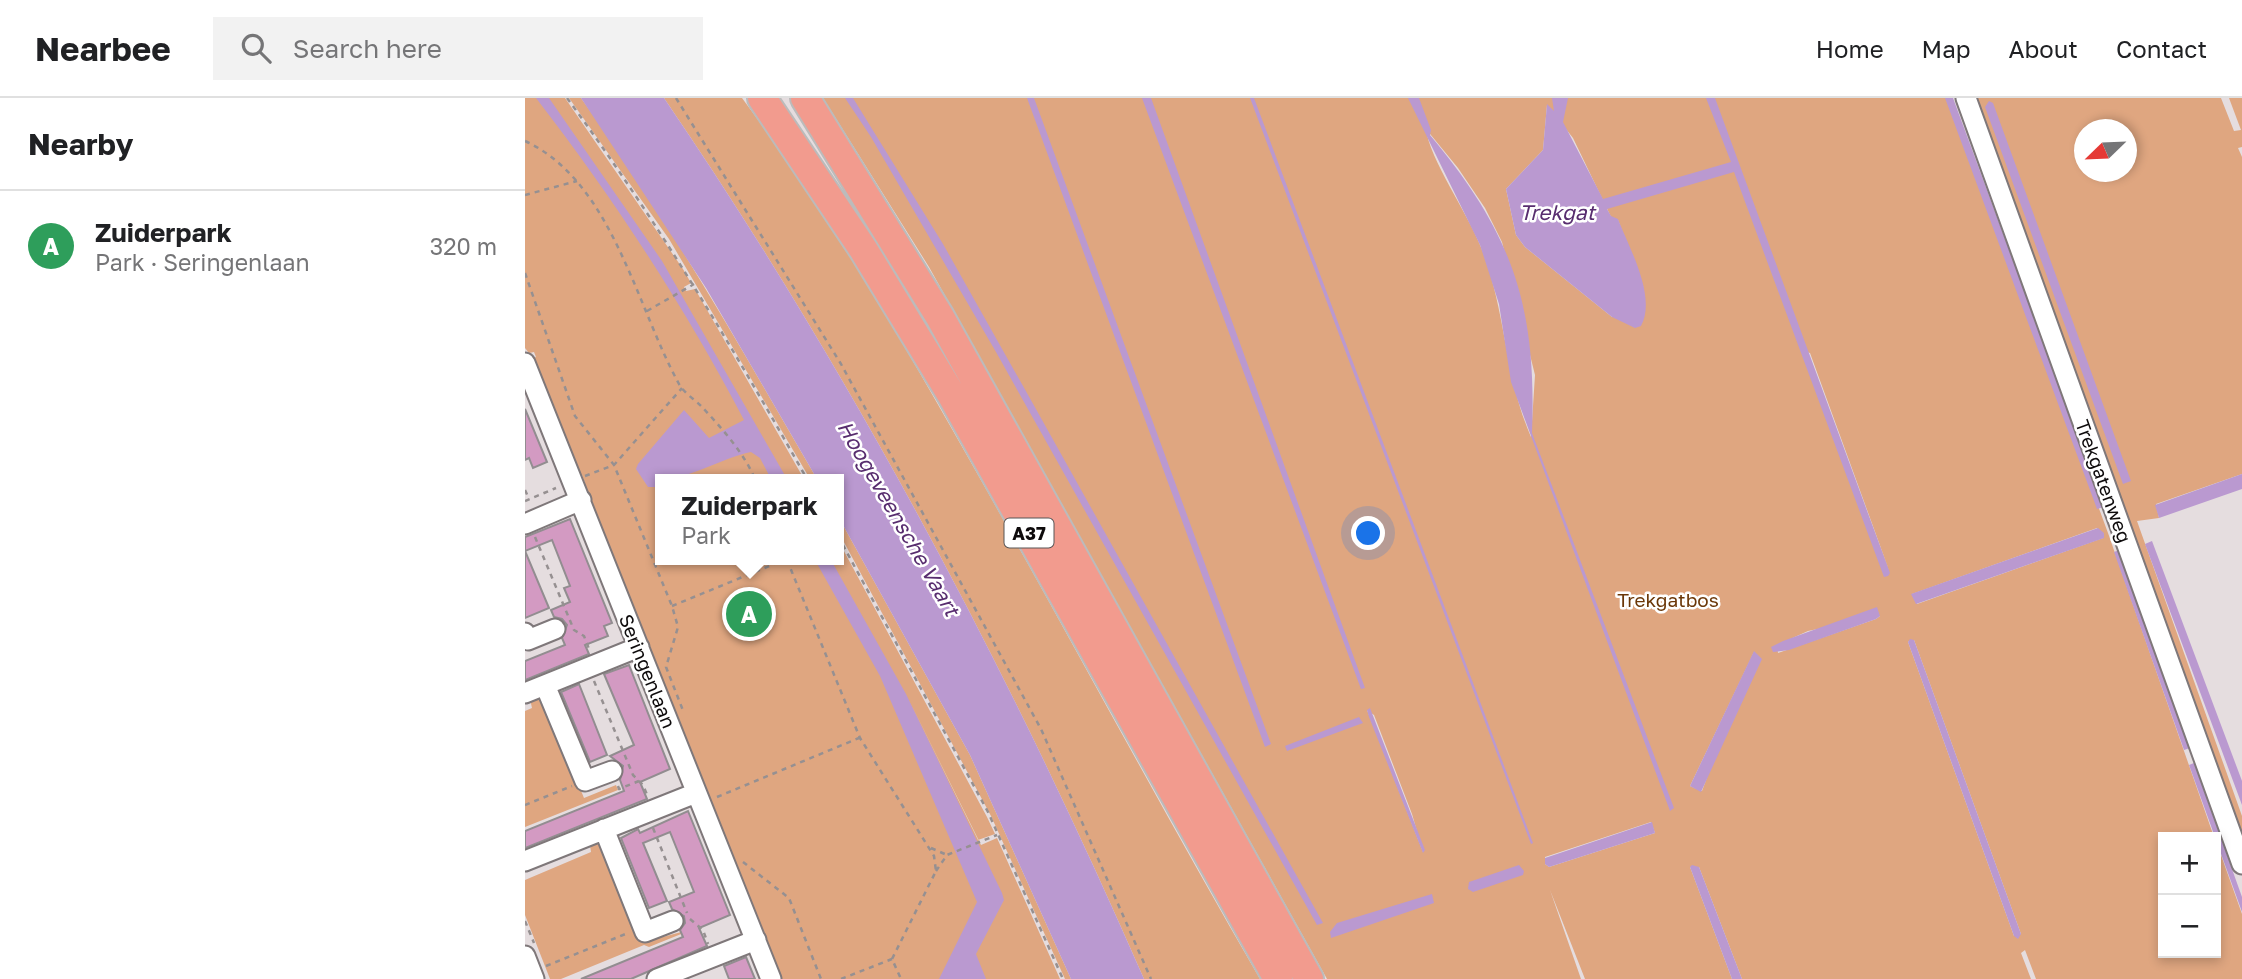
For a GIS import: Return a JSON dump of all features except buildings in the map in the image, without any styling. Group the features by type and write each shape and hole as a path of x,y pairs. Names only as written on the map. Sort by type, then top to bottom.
{"highway":[{"name":"A37","path":"762,98 863,249 951,394 1278,979"},
{"name":"A37","path":"805,98 940,317 1309,979"}],"street":[{"name":"Trekgatenweg","path":"1966,98 2242,864"},
{"name":"Seringenlaan","path":"525,363 639,647 705,798 771,979"},
{"path":"527,523 581,500"},
{"path":"525,633 528,640 555,629"},
{"path":"525,693 639,647"},
{"path":"545,685 585,781 612,771"},
{"path":"525,861 650,811 705,798"},
{"path":"604,830 645,932 673,920"},
{"path":"662,978 756,940"},
{"path":"525,956 539,973"}],"path":[{"path":"567,98 664,235 804,474"},
{"path":"676,98 841,364 1041,729 1151,979"},
{"path":"525,141 545,150 576,181 619,250 682,388 741,455 752,474"},
{"path":"525,195 576,181"},
{"path":"525,273 575,416 614,465 655,565"},
{"path":"647,311 694,284"},
{"path":"525,491 527,500 614,465 682,388"},
{"path":"527,523 574,630 584,636 592,666 633,775 643,785 690,920 703,930 713,957"},
{"path":"844,547 998,835 1063,979"},
{"path":"655,565 678,627 666,667 686,719"},
{"path":"672,606 774,565"},
{"path":"788,565 860,738 931,848 936,871"},
{"path":"705,798 860,738"},
{"path":"525,805 585,781"},
{"path":"705,798 721,808"},
{"path":"841,979 893,959 936,871 949,854 998,835"},
{"path":"931,848 949,854"},
{"path":"739,852 743,862 789,898 821,979"},
{"path":"539,973 643,927"},
{"path":"893,959 901,979"}],"green space":[{"path":"525,98 565,98 683,269 691,283 684,287 686,291 695,289 801,474 655,474 655,565 844,565 844,551 995,834 978,840 981,845 997,838 1060,979 782,979 581,485 585,483 582,475 577,476 530,359 536,357 534,352 529,353 525,348"},
{"path":"569,98 581,98 644,190 814,474 807,474 669,239"},
{"path":"664,98 742,98 808,192 929,389 1260,979 1144,979 1039,751 925,527 800,309"},
{"name":"Trekgatbos","path":"823,98 1948,98 2108,533 2212,832 2158,832 2158,958 2221,958 2221,855 2242,914 2242,979 2036,979 2025,950 2021,953 2031,979 1742,979 1699,867 1690,867 1732,979 1585,979 1550,890 1581,979 1327,979 929,267","holes":["1547,105 1573,138 1611,217 1618,220 1640,278 1645,312 1612,317 1525,247 1516,235 1506,189 1543,150","1426,129 1458,168 1485,208 1502,242 1535,375 1531,437 1515,390 1489,269 1474,232 1429,141","1806,352 1810,353 1890,573","2097,528 2103,538 1917,604 1912,594","1880,616 1778,653 1777,645 1808,631","1910,640 1914,640 2021,934 2014,936 1908,642","1754,652 1702,791 1690,786","1367,710 1374,715 1412,814 1423,852","1651,822 1655,833 1549,867 1545,864 1545,857"]},
{"path":"1970,98 2221,98 2234,131 2241,130 2229,98 2242,98 2242,147 2238,148 2242,157 2242,474 2156,504 2159,518 2137,521 2242,816 2242,846"},
{"path":"844,527 970,755 1071,979 1065,979 991,816 844,542"},
{"path":"541,692 584,798 616,785 618,790 525,827 525,711 532,708 530,699"},
{"path":"596,841 600,843 648,941 696,928 649,947 644,945 561,979 550,979 525,915 525,880 591,852 590,845"}],"water":[{"path":"536,98 549,98 662,261 784,474 768,474 760,458 751,452 689,474 655,474 655,487 648,487 636,469 684,410 709,438 744,420 673,295 593,175"},
{"name":"Hoogeveensche Vaart","path":"581,98 664,98 733,203 800,309 925,527 1039,751 1144,979 1071,979 970,755 844,527 844,474 814,474 706,288"},
{"path":"845,98 853,98 943,244 1323,923 1317,925 996,352 871,137"},
{"path":"1027,98 1034,98 1271,744 1265,747"},
{"path":"1142,98 1151,98 1365,688 1361,689"},
{"path":"1250,98 1254,98 1533,843 1531,844"},
{"path":"1408,98 1419,98 1431,130 1430,135 1481,205 1500,239 1514,273 1524,308 1530,346 1532,433 1674,808 1670,811 1511,382 1499,304 1480,245"},
{"name":"Trekgat","path":"1552,98 1568,98 1563,122 1603,199 1731,162 1706,98 1715,98 1890,573 1888,576 1884,577 1734,172 1607,209 1611,216 1618,219 1644,287 1645,314 1641,326 1635,328 1612,317 1525,247 1516,235 1506,189 1543,150 1547,104 1554,111"},
{"path":"1945,98 1953,98 2104,507 2097,509"},
{"path":"1989,101 1993,103 2131,481 2123,484 1985,107"},
{"path":"2242,474 2242,489 2159,518 2155,505"},
{"path":"2098,528 2104,533 2104,538 1916,604 1911,594"},
{"path":"2152,541 2242,781 2242,805 2145,544"},
{"path":"2119,550 2190,748 2184,750 2114,552"},
{"path":"818,565 834,565 906,694 1002,893 1004,900 976,954 986,979 939,979 977,902 880,676"},
{"path":"1877,607 1880,616 1876,619 1789,650 1773,652 1771,647 1783,641"},
{"path":"1910,639 1914,640 2021,934 2018,939 2014,936 1908,642"},
{"path":"1754,651 1762,659 1701,792 1690,786"},
{"path":"1370,708 1425,850 1423,853 1369,717 1367,710"},
{"path":"1359,717 1363,723 1287,751 1285,746"},
{"path":"2194,763 2219,832 2213,832 2189,765"},
{"path":"1652,822 1655,833 1549,867 1545,864 1545,858"},
{"path":"2221,838 2242,897 2242,912 2221,854"},
{"path":"1519,865 1524,871 1523,875 1473,892 1468,889 1469,882"},
{"path":"1690,867 1699,867 1742,979 1732,979"},
{"path":"1432,894 1434,903 1331,938 1330,932 1337,923"}],"place":[{"name":"Zuiderpark","path":"749,614"}]}
